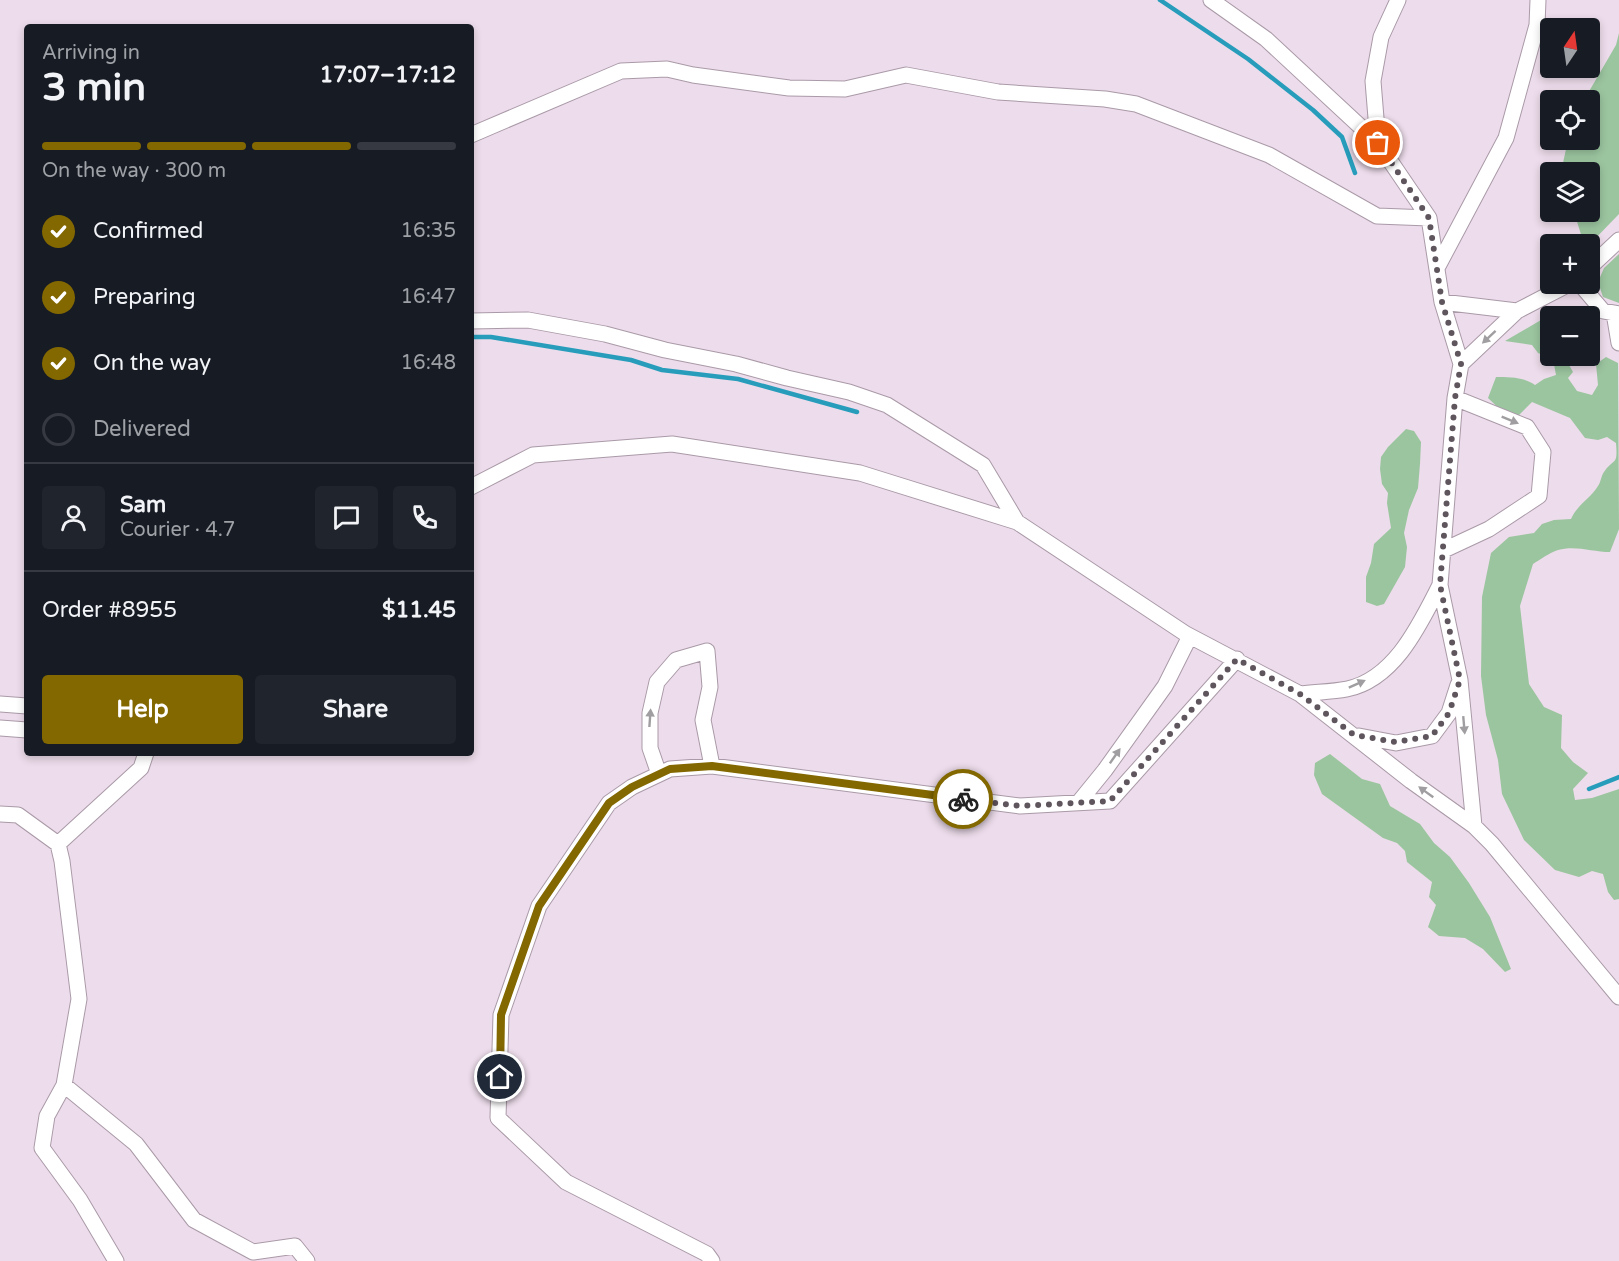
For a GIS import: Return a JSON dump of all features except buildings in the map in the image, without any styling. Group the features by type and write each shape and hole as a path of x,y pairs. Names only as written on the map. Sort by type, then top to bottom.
{"street":[{"path":"1211,0 1266,39 1378,143 1429,218 1442,302 1461,364 1455,398 1440,585 1460,680 1474,826"},
{"path":"1378,143 1373,81 1381,37 1398,0"},
{"path":"1437,268 1506,138 1537,25 1538,0"},
{"path":"474,134 621,71 667,69 693,75 789,88 845,89 906,75 998,92 1105,99 1136,104 1187,126 1269,155 1377,216 1429,218"},
{"path":"1600,258 1619,240"},
{"path":"1461,364 1517,311 1550,294"},
{"path":"1589,294 1603,311 1617,314 1619,343"},
{"path":"1442,302 1517,311"},
{"path":"474,321 528,320 605,334 849,392 886,405 983,465 1017,522"},
{"path":"1444,550 1489,529 1539,496 1543,452 1527,427 1455,398"},
{"path":"474,485 533,455 672,444 860,473 1017,522 1190,636 1300,694 1411,781 1474,826 1492,844 1619,997"},
{"path":"1300,694 1348,688 1374,677 1399,655 1416,632 1440,585"},
{"path":"1079,802 1105,770 1165,686 1190,636"},
{"path":"659,774 650,748 650,713 657,682 676,660 707,651 710,687 703,720 712,766"},
{"path":"712,1261 707,1254 566,1182 498,1118 501,1015 539,906 609,803 632,787 670,769 712,766 1020,806 1110,801 1237,659"},
{"path":"1354,735 1396,742 1432,736 1449,713 1460,680"},
{"path":"0,704 24,706"},
{"path":"0,728 24,730"},
{"path":"58,844 141,768 145,756"},
{"path":"0,814 18,815 58,844 79,999 64,1085 47,1116 42,1148 80,1200 116,1261"},
{"path":"64,1085 136,1144 194,1220 253,1252 295,1246 307,1261"}],"green space":[{"path":"1619,33 1619,214 1600,234 1581,234 1577,222 1600,222 1600,162 1563,162 1566,150 1600,150 1600,90 1590,90 1597,78 1600,78 1600,72 1616,45"},
{"path":"1619,254 1619,303 1603,297 1600,277 1604,268"},
{"path":"1540,321 1540,354 1532,345 1505,341"},
{"path":"1606,357 1618,363 1619,529 1610,552 1577,548 1551,553 1533,564 1520,606 1529,684 1544,707 1562,715 1561,748 1573,762 1588,773 1573,789 1575,800 1592,798 1619,789 1619,899 1614,900 1608,892 1603,874 1592,871 1579,877 1555,870 1524,840 1502,794 1498,760 1486,715 1481,676 1482,597 1491,553 1509,537 1534,533 1542,524 1554,520 1571,519 1595,491 1607,467 1616,459 1616,443 1607,437 1598,440 1585,438 1570,418 1532,402 1517,417 1506,415 1488,398 1496,377 1521,379 1535,385 1556,375 1554,366 1570,366 1573,372 1568,378 1577,391 1592,395 1598,385 1596,366 1600,366 1600,361"},
{"path":"1406,429 1414,431 1421,442 1418,488 1409,510 1404,533 1407,547 1405,567 1384,604 1377,606 1366,602 1366,577 1374,544 1391,528 1387,503 1388,493 1382,484 1381,457"},
{"path":"1330,754 1362,779 1380,784 1390,806 1420,824 1434,843 1450,857 1490,917 1511,969 1505,972 1483,949 1465,938 1439,936 1428,927 1436,905 1429,897 1432,882 1407,862 1405,851 1397,843 1383,838 1322,794 1314,775 1315,763"}],"waterway":[{"path":"1160,0 1248,59 1313,110 1342,137 1355,173"},
{"path":"474,337 491,337 631,360 662,370 738,379 857,412"},
{"path":"1589,789 1619,777"}],"way so far":[{"path":"963,799 1020,806 1110,801 1237,659 1300,694 1354,735 1396,742 1432,736 1449,713 1460,680 1440,585 1455,398 1461,364 1442,302 1429,218 1378,143"}],"route":[{"path":"500,1077 501,1015 539,906 609,803 632,787 670,769 712,766 963,799"}]}
